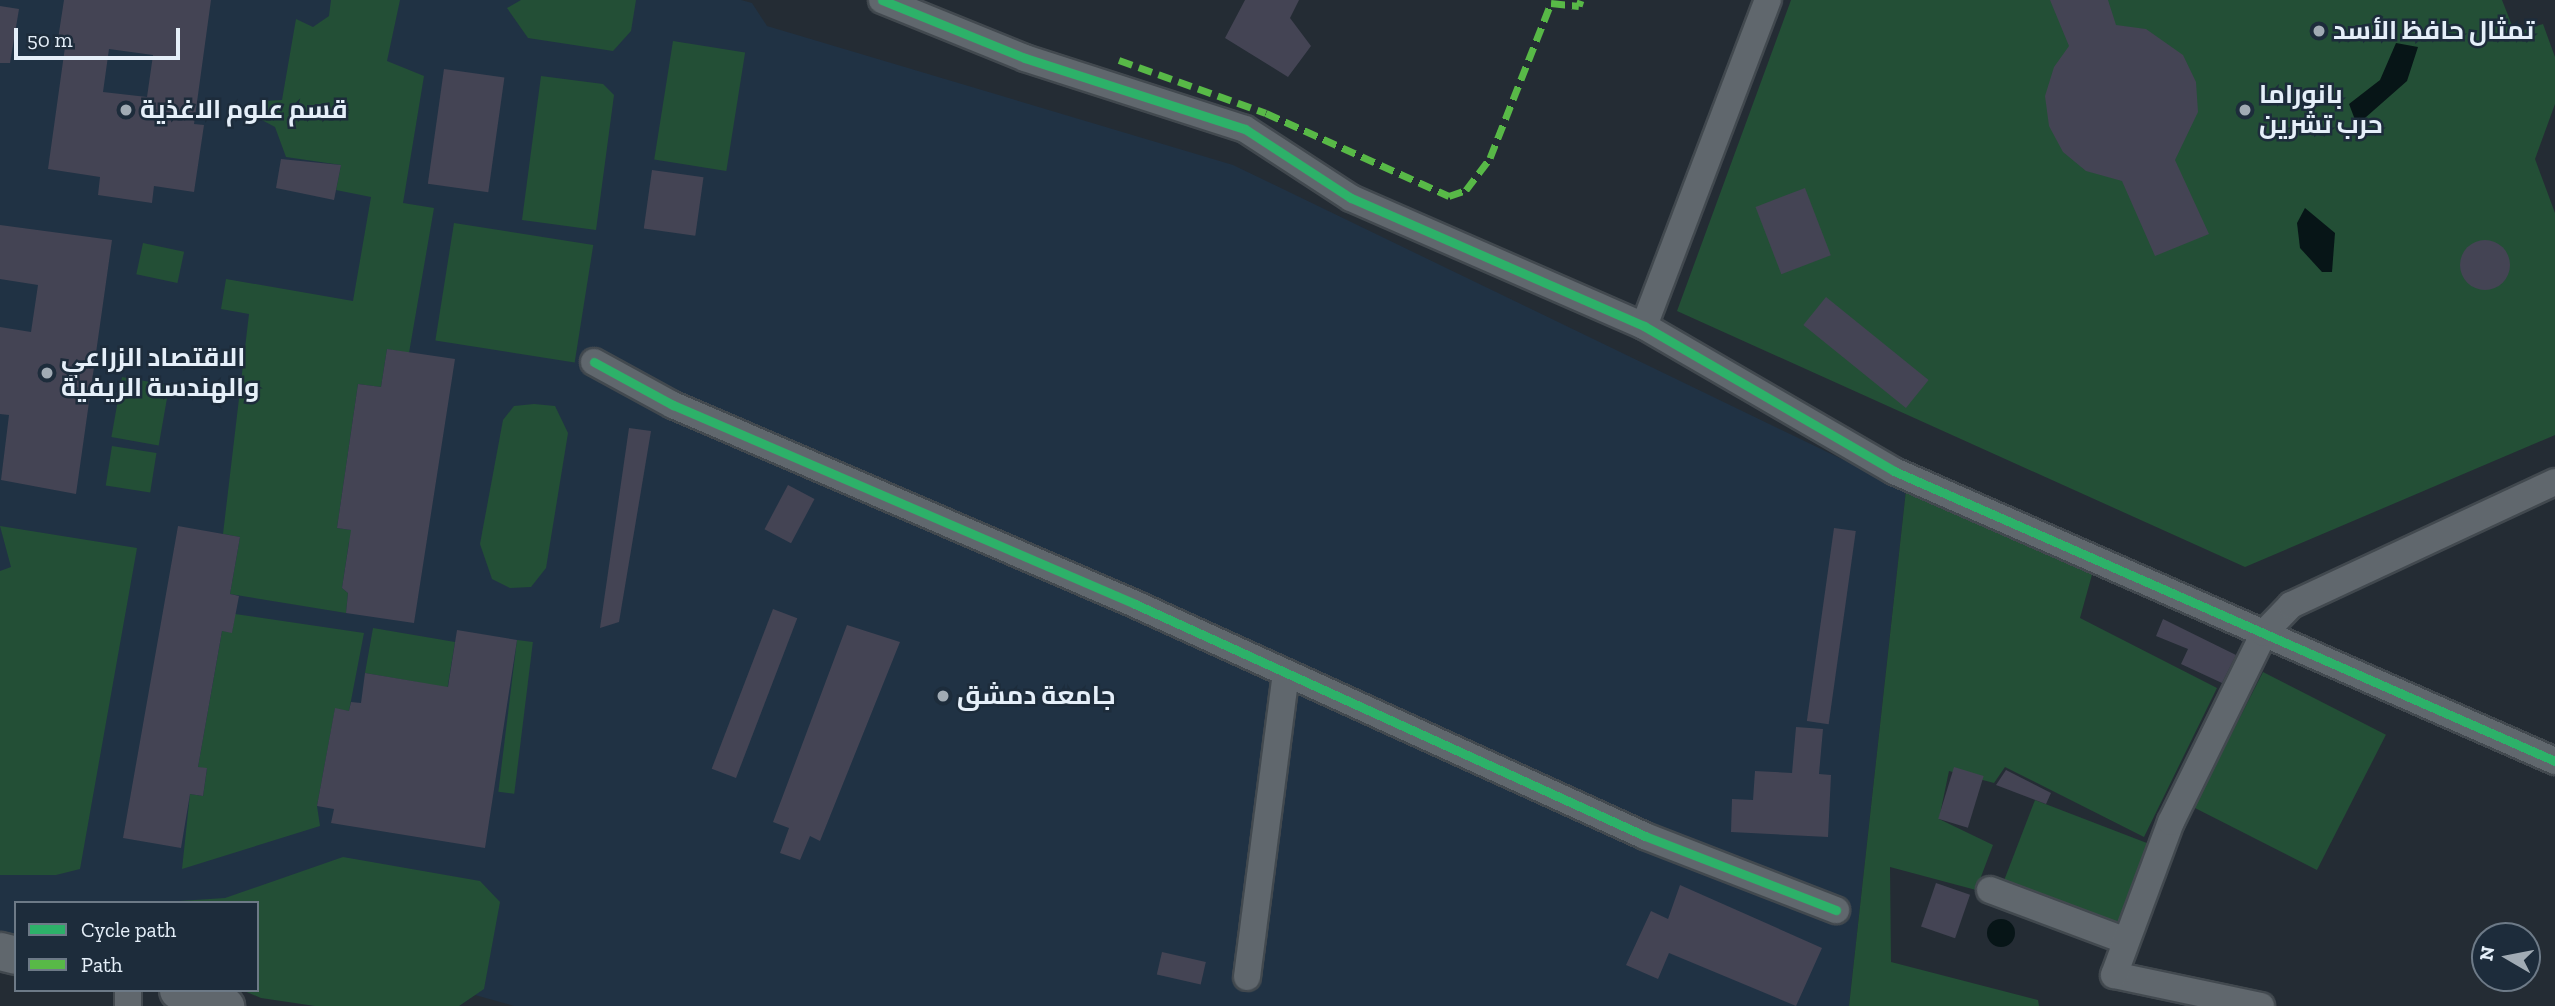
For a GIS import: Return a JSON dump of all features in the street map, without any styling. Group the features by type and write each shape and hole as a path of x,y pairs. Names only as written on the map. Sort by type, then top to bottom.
{"street":[{"path":"882,0 1025,58 1245,129 1351,198 1644,326 1894,471 2555,761"},
{"path":"1644,326 1768,0"},
{"path":"594,362 673,405 1286,673 1645,836 1836,910"},
{"path":"2261,1006 2114,975 2124,940 2171,822 2264,633 2291,605 2555,482"},
{"path":"1247,977 1286,673"},
{"path":"1990,890 2124,940"},
{"path":"184,992 225,1006"}],"shaded area":[{"name":"جامعة دمشق","path":"0,0 741,0 752,3 767,26 1233,165 1906,490 1849,1006 514,1006 475,995 459,1006 315,1006 251,992 259,992 259,901 14,901 14,939 0,937"},
{"path":"2396,43 2418,47 2407,81 2357,125 2349,104 2380,80"},
{"path":"2305,208 2335,233 2332,272 2322,272 2300,248 2297,223"},
{"path":"2001,919 2011,923 2015,933 2011,943 2001,947 1991,943 1987,933 1991,923"}],"green space":[{"path":"331,0 400,0 387,61 424,76 403,203 434,208 409,353 387,349 381,387 358,384 337,528 358,531 349,542 342,588 348,593 346,613 230,594 240,537 223,534 249,314 221,309 226,279 353,301 371,197 336,190 341,165 286,157 275,127 260,119 264,101 282,100 296,19 313,27 329,16"},
{"path":"521,0 636,0 631,31 613,51 528,38 507,8"},
{"path":"1791,0 2502,0 2515,33 2543,24 2555,57 2555,104 2535,159 2555,213 2555,435 2245,567 1677,311"},
{"path":"673,41 745,52 726,171 654,160"},
{"path":"541,76 603,84 614,95 596,230 522,220"},
{"path":"454,223 593,245 575,363 435,341"},
{"path":"143,243 184,252 177,283 136,274"},
{"path":"122,377 169,385 159,445 111,437"},
{"path":"514,406 555,406 568,433 546,568 531,587 510,588 492,579 480,544 503,420"},
{"path":"112,446 156,453 150,493 106,486"},
{"path":"1906,490 2093,571 2080,618 2217,688 2144,837 2005,767 1994,783 1949,771 1939,819 1993,845 1976,890 1890,867 1891,962 2038,1000 2039,1006 1849,1006"},
{"path":"0,526 137,548 80,869 56,875 0,875 0,571 11,567"},
{"path":"235,614 364,633 349,711 335,709 317,806 320,826 182,869 190,794 203,796 207,769 198,767 222,631 232,632"},
{"path":"373,628 455,642 423,837 416,682 365,673"},
{"path":"517,640 533,642 514,794 498,792"},
{"path":"2263,672 2386,735 2317,870 2194,807"},
{"path":"2035,800 2151,844 2119,928 2003,883"},
{"path":"343,857 480,881 500,902 484,989 459,1006 315,1006 261,998 247,992 259,992 259,901 179,901 225,898"}],"building":[{"name":"قسم علوم الاغذية","path":"64,0 211,0 194,124 204,125 194,192 154,186 152,203 98,195 100,177 48,169 66,40 58,39","holes":["109,49 153,55 147,97 103,92"]},
{"path":"1245,0 1299,0 1290,18 1311,46 1288,77 1225,38"},
{"path":"2050,0 2108,0 2116,25 2146,29 2183,55 2196,82 2198,112 2175,160 2209,234 2155,256 2122,181 2086,171 2063,152 2049,126 2045,96 2054,67 2069,46"},
{"path":"0,6 19,9 10,63 0,63"},
{"path":"444,69 504,77 488,192 428,184"},
{"path":"281,159 341,165 334,200 276,188"},
{"path":"652,170 703,177 695,236 644,228"},
{"path":"1805,188 1831,255 1781,274 1756,207"},
{"name":"الاقتصاد الزراعي والهندسة الريفية","path":"0,225 112,240 76,494 1,480 9,415 0,414 0,327 31,332 38,285 0,279"},
{"path":"2485,240 2503,247 2510,265 2503,283 2485,290 2467,283 2460,265 2467,247"},
{"path":"1826,297 1929,380 1906,408 1803,325"},
{"path":"387,349 455,359 414,623 346,613 348,593 342,588 351,530 337,528 358,384 381,387"},
{"path":"629,428 651,431 619,622 600,628"},
{"path":"788,485 814,499 791,543 765,529"},
{"path":"178,526 240,537 230,594 239,596 232,633 222,631 198,767 207,768 203,796 190,794 181,848 123,838"},
{"path":"1834,528 1856,531 1829,724 1807,721"},
{"path":"773,609 797,618 736,778 712,769"},
{"path":"2163,619 2236,655 2222,683 2181,664 2188,649 2156,636"},
{"path":"847,625 900,642 820,841 810,836 800,860 780,853 789,828 773,822"},
{"path":"457,630 517,640 485,848 331,823 334,809 317,806 335,708 349,711 351,702 361,703 365,673 448,687"},
{"path":"1796,727 1823,729 1819,774 1831,775 1828,837 1731,832 1732,799 1753,800 1755,771 1792,773"},
{"path":"1954,767 1984,776 1968,828 1938,819"},
{"path":"2006,770 2051,793 2046,804 1996,785"},
{"path":"1936,883 1970,895 1955,938 1921,926"},
{"path":"1680,885 1822,948 1796,1006 1669,953 1658,979 1626,965 1651,911 1668,919"},
{"path":"1162,952 1206,962 1201,985 1157,974"}],"marked path":[{"path":"1119,60 1266,113 1449,196 1466,190 1490,158 1551,3 1579,6 1581,0"}],"cycle path":[{"path":"882,0 1025,58 1245,129 1351,198 1644,326 1894,471 2555,761"},
{"path":"594,362 673,405 1135,604 1645,836 1836,910"}],"place":[{"name":"تمثال حافظ الأسد","path":"2319,31"},
{"name":"قسم علوم الاغذية","path":"126,110"},
{"name":"بانوراما حرب تشرين","path":"2245,110"},
{"name":"الاقتصاد الزراعي والهندسة الريفية","path":"47,373"},
{"name":"جامعة دمشق","path":"943,696"}]}
